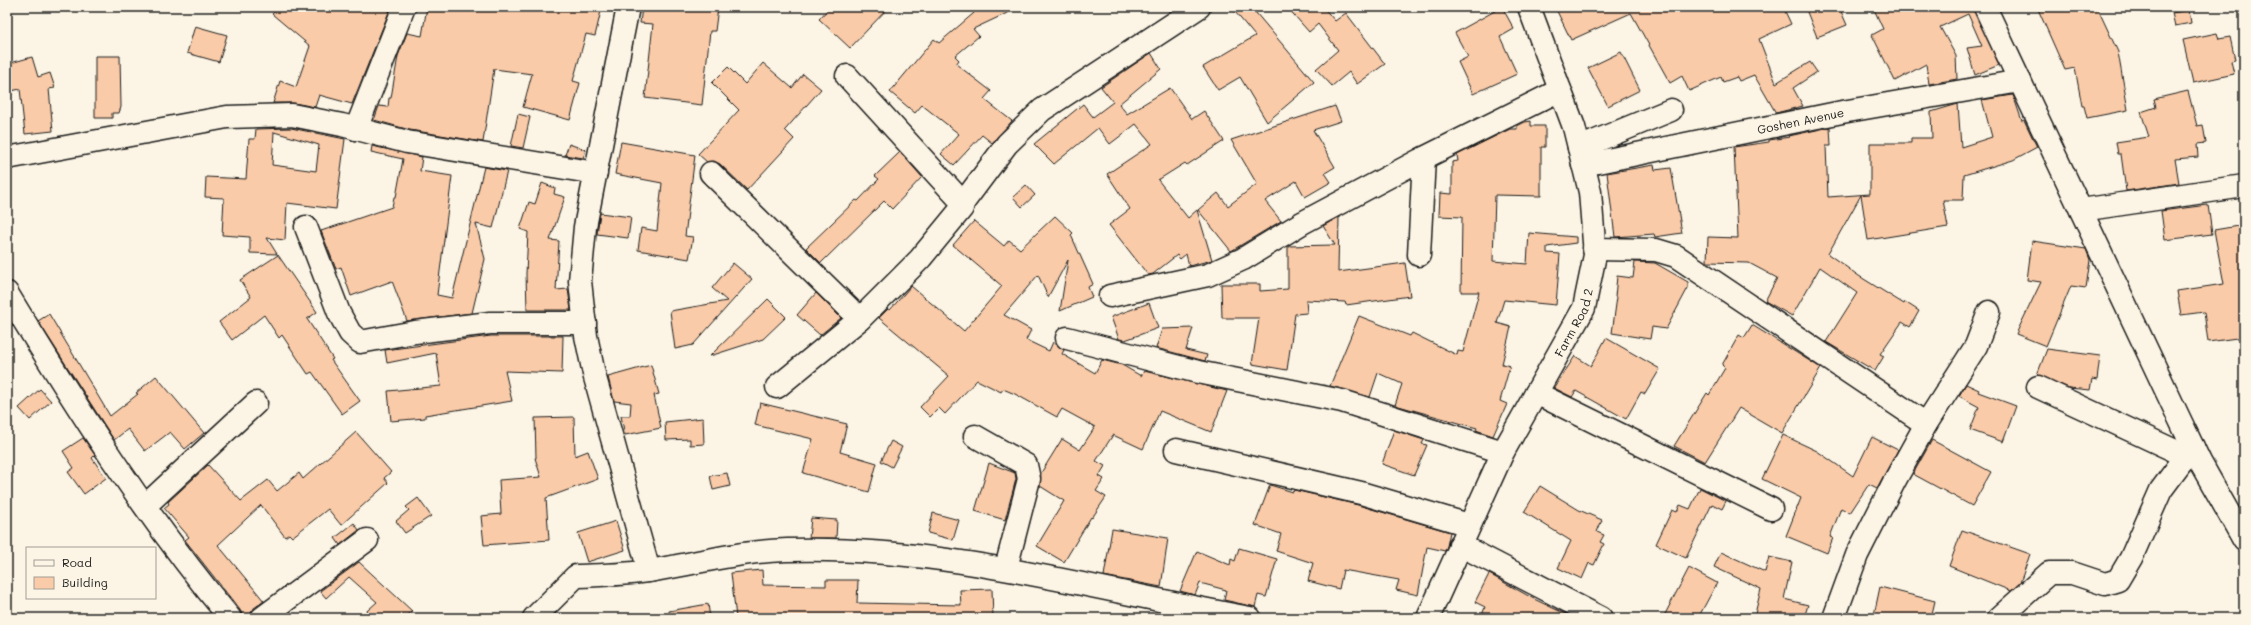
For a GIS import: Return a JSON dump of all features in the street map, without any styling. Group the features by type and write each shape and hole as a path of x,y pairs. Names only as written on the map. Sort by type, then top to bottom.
{"street":[{"path":"356,129 404,7"},
{"path":"628,7 585,227 580,281 585,323 594,374 649,571"},
{"path":"778,387 860,319 920,259 962,208 963,203 1007,144 1042,110 1199,7"},
{"name":"Farm Road 2","path":"1428,618 1503,452 1584,308 1594,249 1590,192 1581,156 1560,90 1529,7"},
{"path":"1985,7 2081,210 2189,451 2244,540"},
{"path":"847,76 963,203"},
{"name":"Goshen Avenue","path":"1581,156 2020,81"},
{"path":"1110,296 1208,275 1243,259 1302,223 1424,158 1560,90"},
{"path":"1581,156 1671,110"},
{"path":"7,158 227,117 292,115 407,142 596,173"},
{"path":"1419,254 1424,158"},
{"path":"711,173 860,319"},
{"path":"2081,210 2244,186"},
{"path":"306,227 339,313 350,333 360,342 415,332 490,323 585,323"},
{"path":"1594,249 1656,250 1676,256 1926,424"},
{"path":"7,293 64,387 145,506 230,618"},
{"path":"1834,618 1857,555 1894,482 1926,424 1976,346 1989,312"},
{"path":"1067,338 1198,372 1342,401 1503,452"},
{"path":"2038,387 2189,451"},
{"path":"1536,393 1771,509"},
{"path":"145,506 256,403"},
{"path":"975,436 1026,465 1029,479 1006,568"},
{"path":"1176,450 1361,493 1469,525"},
{"path":"1999,618 2049,573 2072,573 2105,584 2118,580 2131,558 2161,490 2189,451"},
{"path":"262,618 367,540"},
{"path":"1460,545 1601,618"},
{"path":"534,618 576,576 649,571 712,559 786,550 907,553 1006,568 1179,605 1250,618"}],"building":[{"path":"279,7 391,7 352,104 319,95 315,107 294,103 273,103 280,81 296,87 310,46 272,14"},
{"path":"427,7 583,7 601,11 595,36 586,34 573,81 580,83 570,120 523,107 532,74 494,69 483,142 410,130 374,120 379,106 388,107 389,98 391,98 398,56 407,33 422,36"},
{"path":"642,7 718,7 715,31 710,31 702,105 645,98 653,24 640,23"},
{"path":"830,7 889,7 850,48 819,19"},
{"path":"971,7 1020,7 973,29 979,36 955,56 959,60 956,64 991,91 984,99 1012,121 992,143 982,135 954,165 941,154 959,134 922,105 915,113 890,92 934,39 939,43 974,13"},
{"path":"1231,7 1251,7 1314,82 1267,122 1240,77 1218,90 1203,67 1255,36"},
{"path":"1287,7 1323,7 1335,21 1346,13 1385,64 1357,84 1349,72 1332,86 1316,69 1338,50 1318,24 1309,32"},
{"path":"1502,7 1514,29 1500,37 1517,74 1473,94 1458,62 1468,57 1455,33"},
{"path":"1555,7 1783,7 1791,24 1759,39 1776,83 1810,62 1817,72 1793,88 1803,106 1776,113 1754,75 1739,81 1737,77 1723,82 1721,77 1689,91 1682,76 1670,83 1631,13 1571,40"},
{"path":"1805,7 1839,7 1847,25 1817,37"},
{"path":"1873,7 1973,7 1999,65 1975,75 1967,48 1982,46 1968,14 1940,27 1956,56 1957,79 1929,84 1926,64 1895,81 1872,35 1883,29"},
{"path":"2037,7 2097,7 2118,52 2128,110 2087,118 2084,106 2082,106 2075,68 2065,70"},
{"path":"2189,10 2191,23 2175,26 2172,13"},
{"path":"195,26 227,35 219,62 187,53"},
{"path":"2217,33 2219,39 2230,37 2235,60 2231,61 2234,74 2193,83 2183,40"},
{"path":"1621,52 1640,90 1608,106 1588,68"},
{"path":"1151,53 1161,69 1119,104 1127,114 1170,88 1192,119 1204,111 1224,141 1187,165 1185,163 1158,180 1188,218 1197,210 1212,260 1189,266 1186,254 1180,259 1177,255 1153,274 1148,275 1109,225 1130,209 1107,174 1152,144 1136,124 1110,144 1098,128 1054,164 1034,144 1083,104 1093,117 1113,102 1101,87"},
{"path":"95,56 120,56 121,107 119,113 112,113 112,118 95,118"},
{"path":"32,57 38,77 50,73 55,88 49,89 53,131 25,134 20,89 7,92 7,64"},
{"path":"763,63 792,88 803,74 821,89 785,130 794,139 747,190 720,164 714,161 707,162 698,154 739,110 712,83 728,67 745,84"},
{"path":"2188,91 2197,126 2203,125 2206,143 2197,144 2198,157 2175,159 2179,183 2126,191 2121,154 2118,154 2116,142 2149,137 2141,112 2156,107 2154,99"},
{"path":"2013,95 2022,121 2024,120 2037,147 2013,160 1964,175 1963,200 1943,200 1948,227 1868,240 1861,195 1828,254 1859,276 1904,304 1905,302 1919,311 1910,327 1902,322 1880,354 1884,356 1875,371 1826,342 1857,293 1820,267 1792,316 1765,301 1777,278 1749,263 1707,262 1708,237 1738,238 1734,147 1769,142 1769,140 1790,137 1789,136 1830,127 1831,146 1826,146 1828,197 1870,194 1870,143 1911,143 1911,138 1932,138 1931,112 1958,104 1961,147 1992,137 1982,100"},
{"path":"1335,106 1341,121 1313,130 1335,167 1325,173 1331,182 1305,197 1296,181 1265,201 1281,221 1231,251 1198,210 1218,193 1228,206 1257,184 1231,140"},
{"path":"518,114 530,117 523,148 511,146"},
{"path":"1531,121 1531,126 1545,126 1545,147 1541,147 1541,196 1495,195 1493,261 1527,264 1529,233 1576,237 1576,243 1547,247 1547,253 1560,254 1556,305 1504,300 1497,323 1511,327 1502,364 1510,366 1500,401 1507,404 1493,436 1476,430 1477,428 1395,405 1402,384 1378,373 1370,397 1330,386 1359,316 1410,336 1412,333 1457,355 1458,351 1463,352 1479,292 1461,292 1462,217 1439,216 1440,193 1452,194 1452,162 1458,161 1457,155 1510,129 1517,129 1517,126 1525,122"},
{"path":"291,128 345,139 336,209 287,203 285,240 267,238 277,254 250,253 250,237 222,235 224,198 205,197 206,177 246,179 249,139 255,139 256,129","holes":["274,132 319,145 316,171 272,165"]},
{"path":"621,142 695,155 685,236 693,237 689,259 638,250 641,228 657,231 662,183 615,174"},
{"path":"569,144 586,150 583,158 565,155"},
{"path":"372,146 422,157 420,171 452,176 437,295 452,298 484,167 507,171 493,228 476,224 485,259 472,313 407,321 392,281 351,296 341,267 336,269 321,231 392,207 394,197 396,197 403,159 371,152"},
{"path":"900,152 922,177 892,209 884,201 821,263 806,248 856,200 858,201 879,179 875,176"},
{"path":"1654,165 1655,170 1671,168 1682,233 1655,237 1654,234 1615,237 1607,173"},
{"path":"542,183 555,188 554,194 565,197 550,240 559,241 556,290 568,289 571,310 527,310 526,274 528,232 520,229 529,202 535,204"},
{"path":"1026,185 1035,195 1022,207 1013,197"},
{"path":"2208,205 2212,234 2165,240 2161,211"},
{"path":"600,213 631,217 628,238 597,234"},
{"path":"1055,216 1073,233 1071,235 1093,284 1088,287 1092,297 1060,311 1068,260 1048,297 1038,275 1004,315 1031,330 1026,340 1049,351 1053,342 1064,350 1062,354 1095,373 1102,360 1122,365 1141,376 1144,371 1227,391 1211,432 1160,411 1143,449 1113,435 1096,461 1105,466 1099,476 1104,479 1096,491 1106,497 1092,518 1091,517 1064,562 1037,546 1064,501 1040,486 1041,473 1062,439 1080,450 1095,427 1062,409 1057,417 1015,394 1003,389 1001,392 977,380 945,414 939,408 930,417 920,407 949,376 879,318 888,309 890,310 911,286 964,331 1002,286 953,245 974,221 1004,246 1009,240 1020,249"},
{"path":"1339,217 1338,272 1405,263 1410,296 1346,305 1345,302 1306,300 1307,313 1295,314 1287,370 1252,364 1259,318 1222,318 1221,284 1260,284 1260,291 1288,289 1288,246 1335,245 1323,226"},
{"path":"2244,225 2244,337 2208,342 2204,312 2181,315 2177,291 2224,284 2214,230"},
{"path":"2032,241 2086,249 2090,260 2086,288 2071,286 2046,346 2016,334 2041,282 2027,280"},
{"path":"278,255 317,312 307,319 333,359 331,360 360,401 342,414 312,372 308,374 282,335 279,338 264,315 232,340 219,322 251,297 240,280"},
{"path":"1635,262 1655,263 1688,282 1688,288 1666,329 1652,327 1650,339 1612,333 1617,297 1615,297 1617,276 1633,278"},
{"path":"733,263 752,279 693,345 675,349 670,311 727,301 712,288"},
{"path":"816,293 841,318 820,335 797,315"},
{"path":"768,299 786,317 763,339 710,356"},
{"path":"1149,303 1158,328 1125,340 1119,339 1111,317"},
{"path":"49,314 110,416 138,394 136,393 156,376 204,433 185,449 170,432 145,451 128,429 114,440 38,321"},
{"path":"1752,325 1821,368 1782,433 1739,408 1705,462 1674,446 1707,393 1709,395 1725,368 1722,365 1739,335 1744,338"},
{"path":"1193,328 1186,350 1207,355 1205,361 1156,348 1162,329"},
{"path":"491,336 563,336 562,373 505,371 512,401 425,415 425,418 391,421 388,391 441,386 436,353 387,363 385,350"},
{"path":"1606,338 1660,369 1645,394 1641,392 1626,419 1576,391 1572,397 1554,388 1575,356 1591,366"},
{"path":"2047,349 2100,356 2097,380 2092,379 2090,390 2069,388 2037,375"},
{"path":"651,365 659,394 654,395 661,428 625,435 621,416 630,416 631,403 614,401 608,377"},
{"path":"1966,384 1979,390 1978,392 2016,406 2003,442 1970,430 1979,407 1959,396"},
{"path":"40,389 51,401 30,420 19,408"},
{"path":"760,403 847,424 840,452 877,463 869,492 803,473 813,439 755,425"},
{"path":"574,417 575,456 588,451 598,479 546,498 549,540 484,545 481,516 501,514 499,480 541,477 535,458 535,418"},
{"path":"703,418 704,444 690,445 690,439 666,440 665,422"},
{"path":"1394,430 1424,440 1422,444 1427,445 1414,475 1382,464"},
{"path":"356,432 391,472 384,478 388,483 341,525 328,509 292,537 289,534 285,537 261,505 218,545 264,601 254,608 250,618 244,618 240,610 185,540 189,537 164,508 169,504 168,502 208,465 241,501 268,480 277,491 299,473 303,479"},
{"path":"1783,435 1817,451 1853,476 1872,437 1898,450 1877,488 1869,484 1850,513 1841,508 1830,537 1833,538 1827,553 1786,536 1801,498 1762,479"},
{"path":"83,438 95,455 92,458 106,478 84,494 68,472 74,468 63,451"},
{"path":"1932,440 1991,472 1972,506 1913,474"},
{"path":"891,441 902,447 892,467 881,461"},
{"path":"989,463 1015,473 1016,479 1005,520 975,511"},
{"path":"727,473 730,486 713,490 710,476"},
{"path":"1270,485 1293,492 1294,490 1358,505 1450,532 1447,546 1445,551 1427,547 1418,595 1396,590 1399,580 1343,570 1339,589 1308,581 1313,563 1276,551 1281,534 1255,525"},
{"path":"1540,486 1579,510 1602,520 1597,532 1604,535 1600,542 1604,544 1594,565 1589,563 1582,579 1558,568 1571,541 1524,512"},
{"path":"1700,488 1726,501 1722,509 1712,504 1686,558 1656,544 1672,510 1677,512 1680,505 1690,509"},
{"path":"418,498 431,516 405,533 396,521 409,510 406,507"},
{"path":"933,513 959,520 953,540 928,533"},
{"path":"811,518 837,520 836,538 809,538"},
{"path":"616,521 625,550 587,562 578,533"},
{"path":"354,523 359,530 340,545 335,538"},
{"path":"1112,529 1168,538 1161,587 1104,576"},
{"path":"1962,530 2030,554 2020,583 2011,591 1949,566"},
{"path":"1239,548 1277,559 1266,597 1258,595 1255,607 1224,600 1226,590 1200,583 1195,595 1180,591 1197,551 1230,565 1231,559 1235,561"},
{"path":"1721,552 1765,572 1769,557 1792,562 1784,599 1808,605 1804,618 1754,618 1761,589 1714,567"},
{"path":"359,562 412,611 405,618 359,618 377,602 349,577 326,598 320,591"},
{"path":"1689,568 1717,583 1698,618 1663,618"},
{"path":"762,570 763,585 826,586 826,580 858,580 857,603 961,605 960,590 992,589 993,618 736,618 731,573"},
{"path":"1489,574 1534,599 1574,618 1481,618 1485,607 1475,602"},
{"path":"1880,587 1935,601 1931,618 1885,618 1874,615"},
{"path":"708,604 710,618 670,618 669,611"}]}
